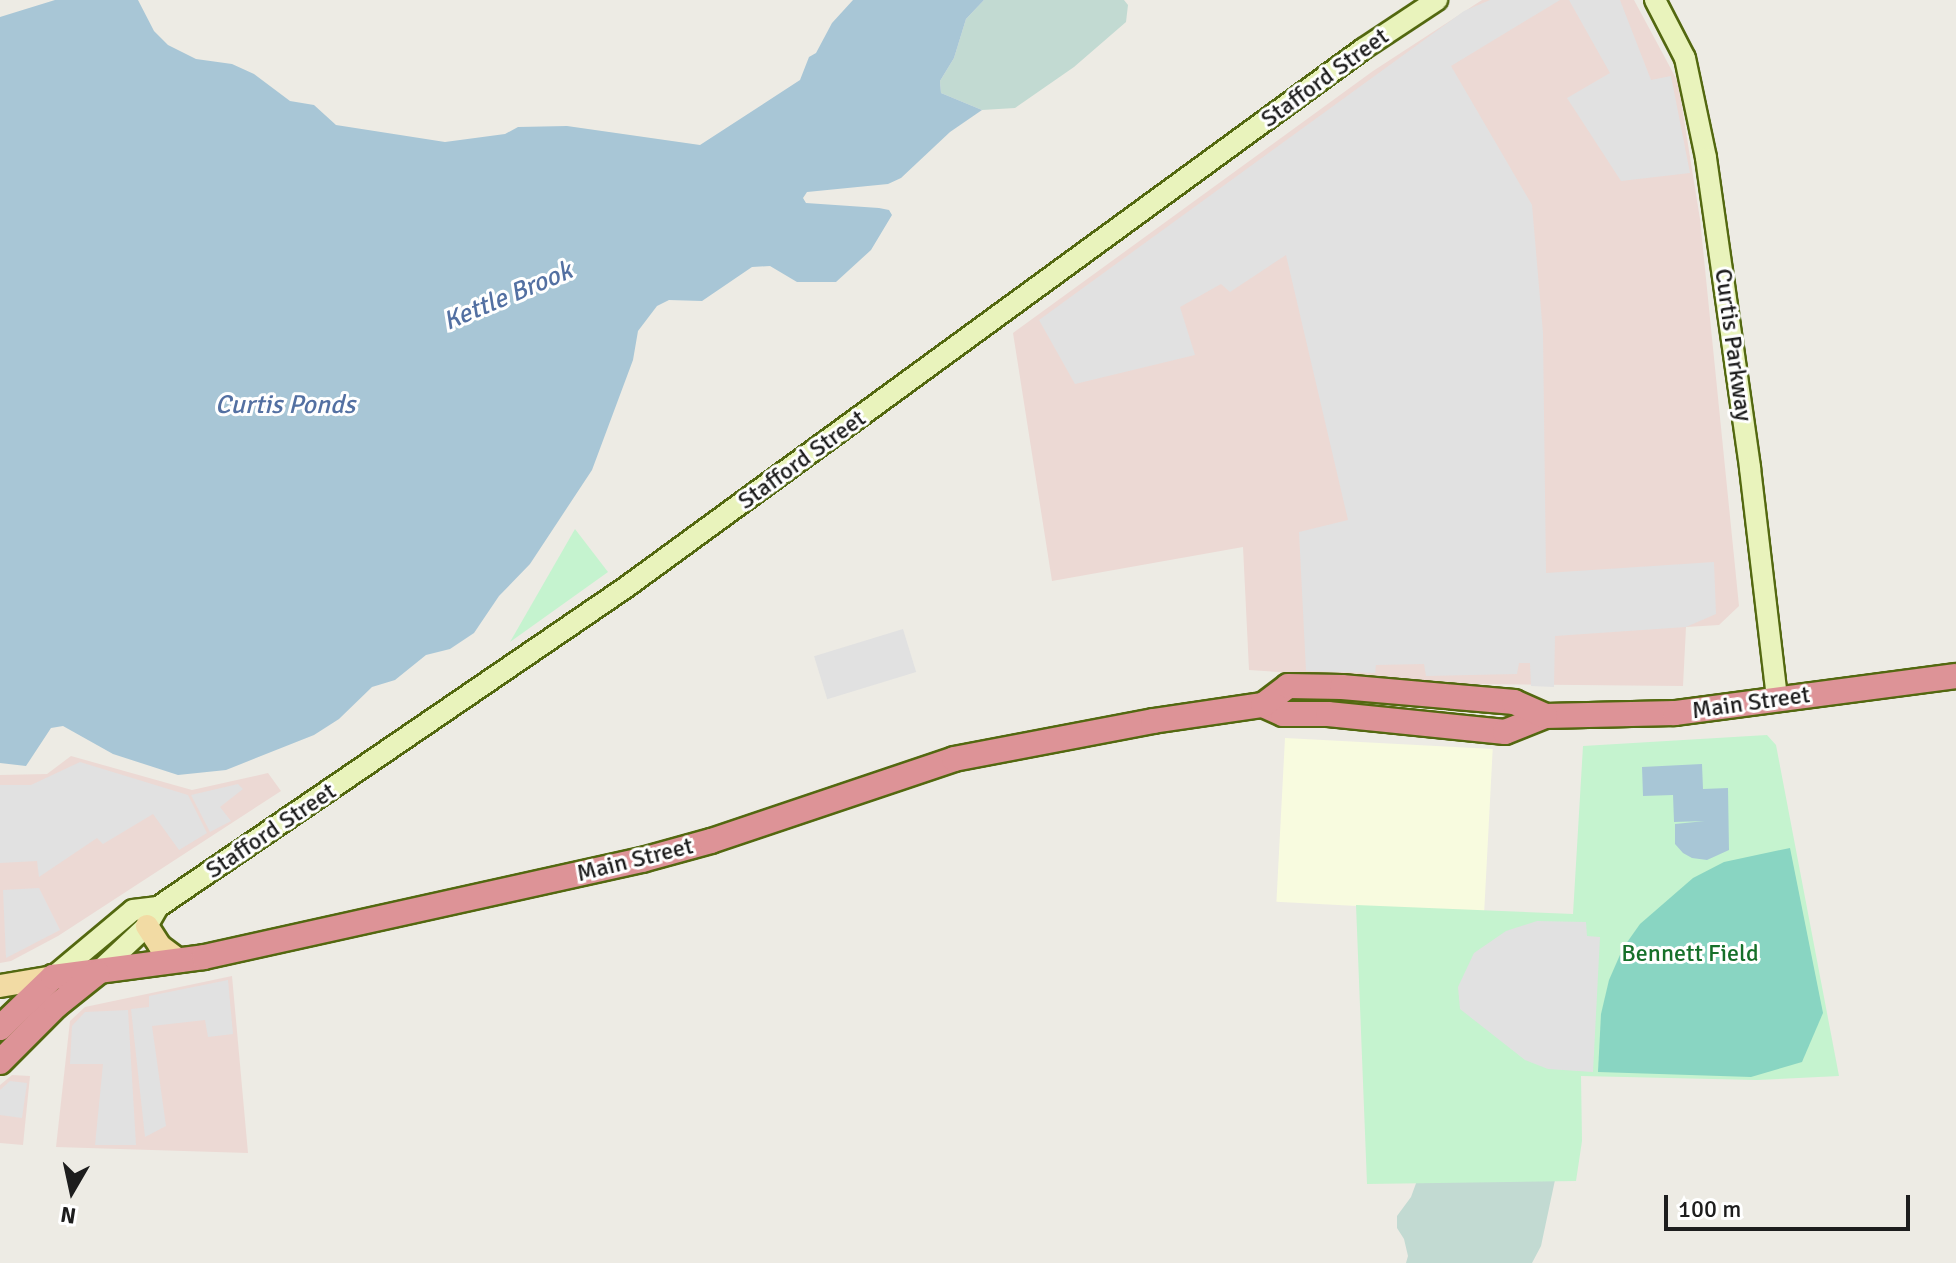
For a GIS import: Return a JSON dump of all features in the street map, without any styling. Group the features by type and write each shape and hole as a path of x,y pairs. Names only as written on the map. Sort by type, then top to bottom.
{"highway":[{"name":"Main Street","path":"53,977 180,961 666,854 954,759 1140,723 1263,705 1288,686 1327,686 1514,702 1545,716 1649,715 1956,676"},
{"path":"0,1062 56,1006 99,971"},
{"path":"0,1028 53,977"}],"main road":[{"name":"Stafford Street","path":"99,971 152,916 625,588 1363,49 1437,0"},
{"name":"Curtis Parkway","path":"1655,0 1685,58 1706,158 1748,454 1777,699"},
{"name":"Stafford Street","path":"53,977 133,910 152,916"},
{"path":"152,916 160,946 180,961"},
{"name":"Main Street","path":"0,986 53,977"}],"shaded area":[{"path":"984,0 1124,0 1128,5 1126,22 1074,67 1015,108 982,110 941,93 940,81 954,58 966,19"},
{"path":"1482,0 1634,0 1678,82 1700,219 1739,606 1719,625 1686,627 1683,686 1456,684 1249,670 1243,547 1052,581 1013,333 1373,71"},
{"path":"1490,0 1560,0 1451,66 1532,205 1543,333 1546,573 1714,562 1716,614 1686,627 1555,636 1554,687 1531,686 1530,663 1519,663 1517,674 1426,676 1424,664 1376,665 1375,673 1306,671 1299,532 1348,520 1286,255 1230,292 1221,284 1180,307 1195,355 1075,384 1039,320 1464,11"},
{"path":"1569,0 1620,0 1651,80 1671,76 1690,173 1621,181 1567,98 1610,73"},
{"path":"903,629 916,672 827,699 814,656"},
{"path":"1285,738 1493,749 1484,913 1276,902"},
{"path":"71,756 192,790 268,773 281,791 58,936 11,961 0,963 0,775 47,774"},
{"path":"80,762 188,795 207,833 179,850 153,814 103,844 97,838 39,877 37,861 0,863 0,785 31,785"},
{"path":"238,784 243,789 220,807 231,821 210,832 191,795"},
{"path":"39,888 60,930 6,958 3,890"},
{"path":"1537,921 1586,922 1587,936 1600,937 1593,1072 1548,1069 1525,1060 1460,1009 1458,987 1474,953 1506,931"},
{"path":"232,976 248,1153 56,1147 70,1021 85,1007"},
{"path":"228,980 233,1034 208,1037 205,1020 152,1026 166,1126 145,1137 131,1009 149,1007 149,996"},
{"path":"128,1010 136,1145 95,1145 103,1064 70,1064 72,1026 85,1012"},
{"path":"12,1075 30,1076 23,1145 0,1143 0,1085"},
{"path":"10,1081 27,1083 22,1118 0,1115 0,1090"},
{"path":"1422,1167 1555,1180 1541,1246 1532,1263 1406,1263 1408,1256 1404,1239 1397,1228 1397,1216 1411,1197"}],"green space":[{"path":"575,529 608,572 510,642"},
{"name":"Bennett Field","path":"1767,735 1776,745 1839,1076 1757,1080 1581,1076 1582,1141 1576,1181 1367,1184 1356,905 1573,914 1583,746"},
{"path":"1790,848 1823,1013 1802,1062 1751,1077 1598,1072 1601,1014 1609,980 1623,948 1640,924 1693,878 1724,862"}],"water":[{"name":"Curtis Ponds","path":"55,0 138,0 154,31 168,45 196,59 232,64 254,74 290,101 314,105 336,125 445,142 505,134 518,127 567,126 700,145 800,80 809,57 816,53 832,23 853,0 984,0 966,19 954,58 940,81 941,93 982,110 950,132 901,178 888,184 807,192 803,198 806,203 879,208 889,210 892,215 871,250 836,282 797,282 770,266 752,267 702,301 669,300 657,306 638,331 633,360 592,470 530,564 499,596 474,633 450,649 426,655 395,680 372,687 339,719 314,735 226,770 178,775 113,754 63,726 51,728 26,766 0,763 0,17"},
{"path":"1702,764 1703,789 1728,788 1729,850 1707,860 1692,858 1675,844 1675,824 1705,821 1674,822 1673,795 1643,796 1642,767"}],"water label":[{"name":"Kettle Brook","path":"508,297"}]}
